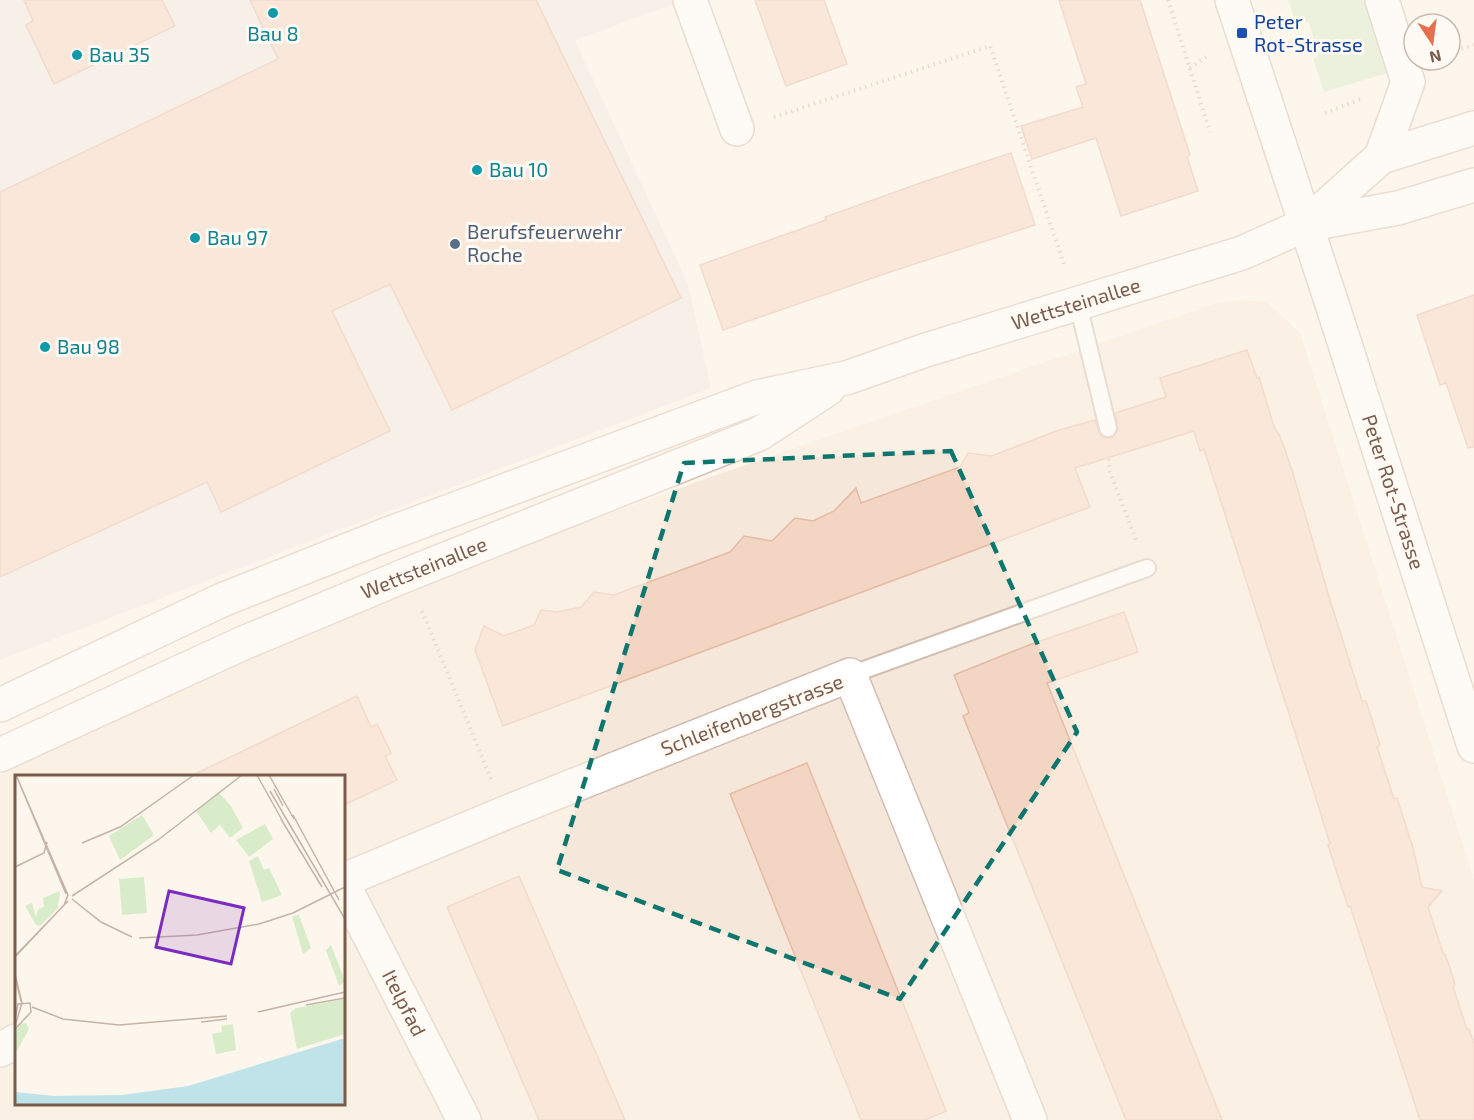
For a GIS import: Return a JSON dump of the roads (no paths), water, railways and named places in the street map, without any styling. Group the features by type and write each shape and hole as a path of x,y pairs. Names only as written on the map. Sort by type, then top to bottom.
{"main road":[{"path":"690,0 736,129"},
{"name":"Peter Rot-Strasse","path":"1232,0 1474,746"},
{"path":"1381,157 1408,82 1382,0"},
{"name":"Wettsteinallee","path":"1305,225 1381,157 1474,128"},
{"name":"Wettsteinallee","path":"0,705 222,600 388,534 757,397 846,378 926,350 1242,253 1305,225 1398,208 1474,185"},
{"name":"Wettsteinallee","path":"0,755 241,644 406,575 759,434 846,378"},
{"name":"Schleifenbergstrasse","path":"345,880 850,675 1030,1120"},
{"name":"Itelpfad","path":"345,888 464,1120"},
{"path":"0,1050 15,1042"}],"lane":[{"path":"1078,304 1108,428"},
{"path":"850,675 1147,568"}],"place":[{"name":"Bau 8","path":"273,13"},
{"name":"Peter Rot-Strasse","path":"1242,33"},
{"name":"Bau 35","path":"77,55"},
{"name":"Bau 10","path":"477,170"},
{"name":"Bau 97","path":"195,238"},
{"name":"Berufsfeuerwehr Roche","path":"455,244"},
{"name":"Bau 98","path":"45,347"}]}
